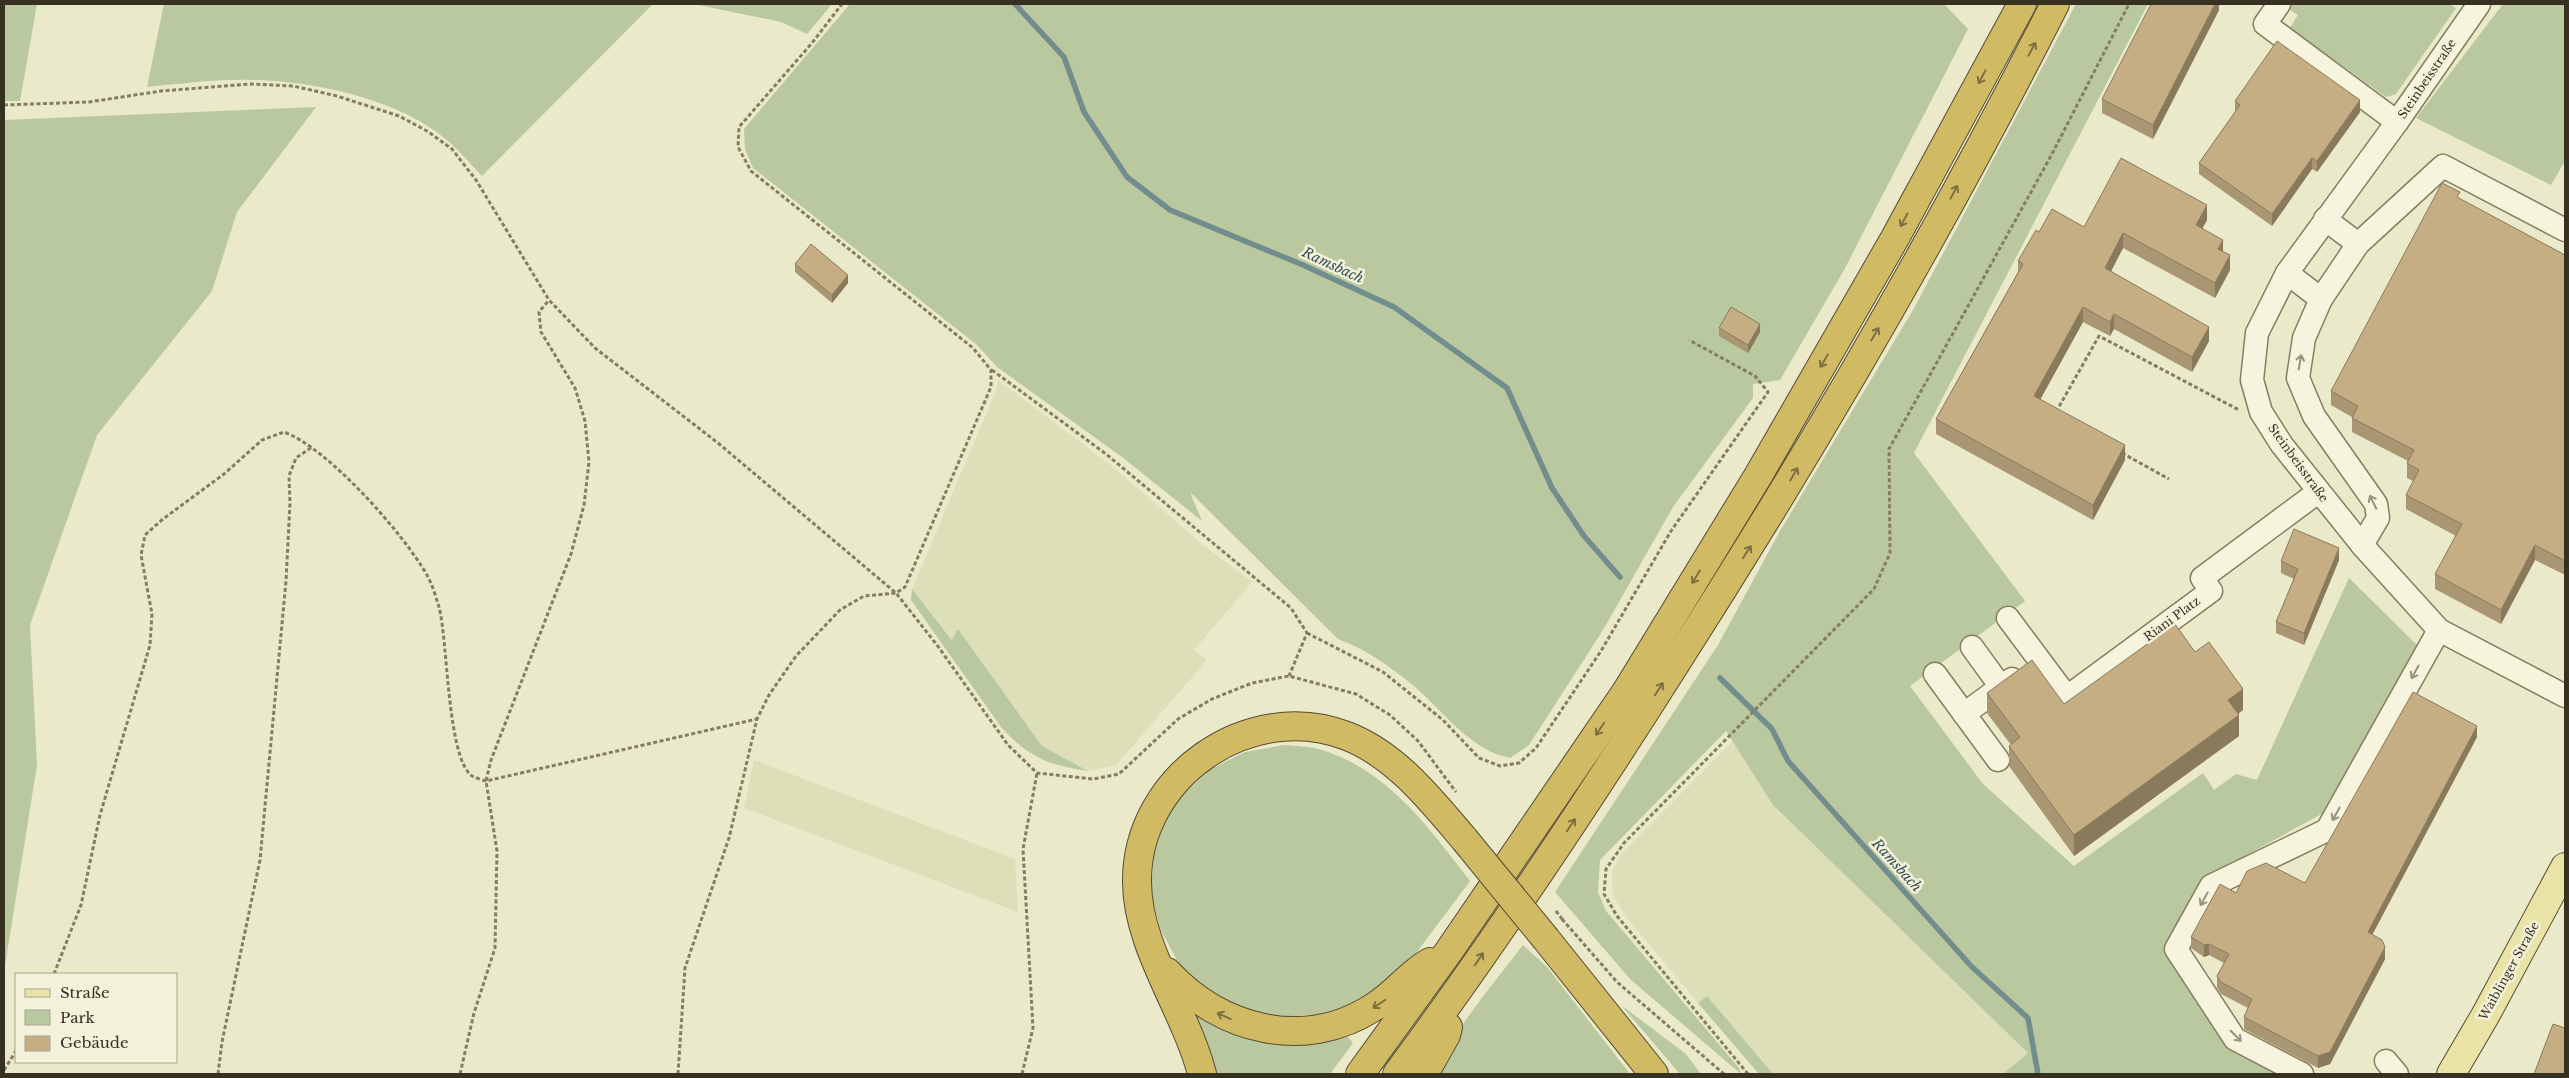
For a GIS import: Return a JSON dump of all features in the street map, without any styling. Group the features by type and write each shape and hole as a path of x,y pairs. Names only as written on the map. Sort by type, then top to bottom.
{"highway":[{"path":"1360,1074 1449,951 1626,692 1758,476 1895,238 2022,4"},
{"path":"1398,1074 1452,1000 1606,772 1769,517 1922,252 2055,4"},
{"path":"1202,1074 1141,919 1137,881 1142,843 1148,825 1167,792 1193,763 1212,749 1247,733 1266,728 1307,726 1347,736 1376,751 1394,765 1440,811 1465,840 1554,929 1654,1074"},
{"path":"1155,954 1181,987 1214,1011 1253,1026 1294,1031 1335,1025 1361,1014 1390,996 1414,971 1449,951"},
{"path":"1424,1074 1446,1035 1452,1000"}],"main road":[{"name":"Waiblinger Straße","path":"2450,1074 2486,1016 2565,867"}],"street":[{"path":"2279,4 2265,24 2397,122"},
{"name":"Steinbeisstraße","path":"2480,4 2287,273 2256,333 2252,380 2261,412 2282,446 2362,545 2438,630 2565,696"},
{"path":"2362,545 2378,518 2376,504 2314,416 2298,378 2304,338 2321,299 2358,244 2443,166 2565,230"},
{"path":"2324,219 2358,244"},
{"path":"2287,273 2321,299"},
{"name":"Riani Platz","path":"2039,659 2067,697 2211,591 2202,578 2318,492"},
{"path":"1964,714 2039,659 2008,618"},
{"path":"2302,1074 2235,1039 2176,949 2211,886 2328,830 2438,630"},
{"path":"1972,647 2001,687"},
{"path":"1935,674 1998,760"}],"path":[{"path":"842,4 739,127 738,147 751,171 973,348 991,370 1106,454 1291,608 1307,633 1383,672 1443,720 1479,758 1500,766 1519,763 1536,748 1601,651 1670,531 1768,392 1755,376 1689,340"},
{"path":"1748,1074 1617,916 1604,894 1606,869 1624,843 1874,589 1884,572 1890,553 1889,449 2052,154 2129,4"},
{"path":"4,105 89,102 161,91 251,84 293,86 337,96 399,116 427,131 452,149 476,180 549,300 595,348 718,443 896,593 937,645 1008,745 1038,773 1023,849 1033,1028 1022,1074"},
{"path":"460,1074 474,1012 495,948 497,851 486,781 491,760 521,676 570,554 584,505 589,462 585,421 575,388 541,332 539,312 549,300"},
{"path":"2054,416 2100,336 2246,414"},
{"path":"678,1074 686,968 728,838 757,719 769,695 796,656 840,610 864,596 896,593 905,587 991,387 991,370"},
{"path":"54,973 81,905 100,815 150,645 152,614 141,555 145,535 163,519 224,474 262,440 284,432 299,437 336,466 379,513 427,575 439,607 453,727 460,757 472,775 486,781 757,719"},
{"path":"218,1074 222,1042 260,860 286,581 290,503 289,476 296,458 312,447"},
{"path":"2120,452 2170,479"},
{"path":"1288,676 1307,633"},
{"path":"1554,929 1724,1074"},
{"path":"4,1070 15,1053"}],"green space":[{"path":"4,4 37,4 20,101 4,101"},
{"path":"164,4 653,4 482,176 448,141 416,119 371,100 346,93 296,83 250,80 211,81 147,87"},
{"path":"694,4 832,4 807,34 781,22"},
{"path":"850,4 1944,4 1968,29 1844,270 1780,380 1753,384 1753,398 1673,507 1603,630 1529,745 1510,758 1495,754 1481,746 1456,727 1422,693 1393,670 1376,658 1338,639 1190,492 1202,521 1122,457 997,367 977,345 753,168 745,149 744,129"},
{"path":"2076,4 2148,4 1914,453 2025,601 1910,686 1983,784 2074,866 2203,773 2214,790 2236,774 2257,780 2349,578 2418,646 2327,811 2205,878 2167,944 2280,1074 2003,1074 2028,1053 1773,805 1726,731 1600,860 1598,892 1606,911 1739,1068 1741,1074 1631,980 1555,892 1718,645 1780,531 1913,310"},
{"path":"2285,4 2449,4 2456,8 2396,94 2386,97 2290,28 2298,15 2284,6"},
{"path":"2503,4 2565,4 2565,161 2551,185 2416,118"},
{"path":"316,107 237,212 212,291 97,435 30,625 37,765 4,972 4,120"},
{"path":"998,380 1113,467 1202,544 1252,582 1194,650 1207,660 1116,765 1088,771 1042,746 958,629 953,640 912,589 995,393"},
{"path":"912,589 952,640 958,629 1042,746 1088,771 1061,766 1030,753 1001,727 911,600"},
{"path":"1733,741 1773,805 2029,1053 2003,1074 1773,1074 1707,996 1698,1003 1627,918 1615,899 1612,887 1612,872 1622,853"},
{"path":"1284,745 1322,750 1346,759 1368,772 1406,804 1423,822 1470,881 1399,976 1367,997 1325,1015 1283,1017 1244,1010 1207,991 1179,964 1161,930 1151,894 1154,855 1165,818 1181,797 1211,769 1245,752"},
{"path":"754,760 1015,859 1018,912 744,808"},
{"path":"1523,945 1547,967 1630,1074 1433,1074 1463,1024"},
{"path":"1707,996 1773,1074 1759,1074 1698,1003"},
{"path":"1190,1004 1346,1035 1353,1043 1330,1074 1214,1074"},
{"path":"1621,1005 1686,1054 1701,1074 1680,1074"}],"building":[{"path":"2151,4 2215,4 2153,125 2102,99"},
{"path":"2277,41 2360,100 2317,161 2312,158 2272,214 2199,163 2240,105 2235,101"},
{"path":"2121,158 2207,205 2196,225 2223,240 2218,249 2230,255 2215,283 2123,233 2105,268 2209,327 2192,357 2114,314 2110,322 2083,307 2034,396 2125,445 2093,505 1936,419 2023,264 2018,261 2036,230 2039,232 2052,209 2084,227"},
{"path":"2442,183 2460,192 2457,197 2565,255 2565,561 2535,545 2501,610 2435,574 2462,524 2406,495 2419,470 2407,463 2414,450 2352,418 2358,406 2331,391"},
{"path":"811,244 848,275 832,295 795,264"},
{"path":"1731,307 1760,324 1748,345 1719,328"},
{"path":"2294,529 2339,548 2304,633 2276,622 2298,569 2281,561"},
{"path":"2175,624 2195,652 2209,642 2243,689 2228,700 2239,715 2074,835 2009,746 2020,737 1987,693 2032,660 2064,704"},
{"path":"2413,692 2477,726 2368,932 2382,940 2385,947 2330,1052 2318,1056 2244,1017 2252,999 2221,982 2217,976 2229,954 2209,944 2204,945 2191,937 2220,884 2236,893 2247,871 2266,863 2305,883"},
{"path":"2553,1024 2565,1028 2565,1074 2534,1074"}],"waterway":[{"name":"Ramsbach","path":"1015,4 1064,57 1084,112 1127,177 1170,210 1303,265 1394,307 1507,388 1552,488 1584,536 1620,577"},
{"name":"Ramsbach","path":"1720,678 1772,729 1788,761 1971,966 2028,1018 2038,1074"}]}
